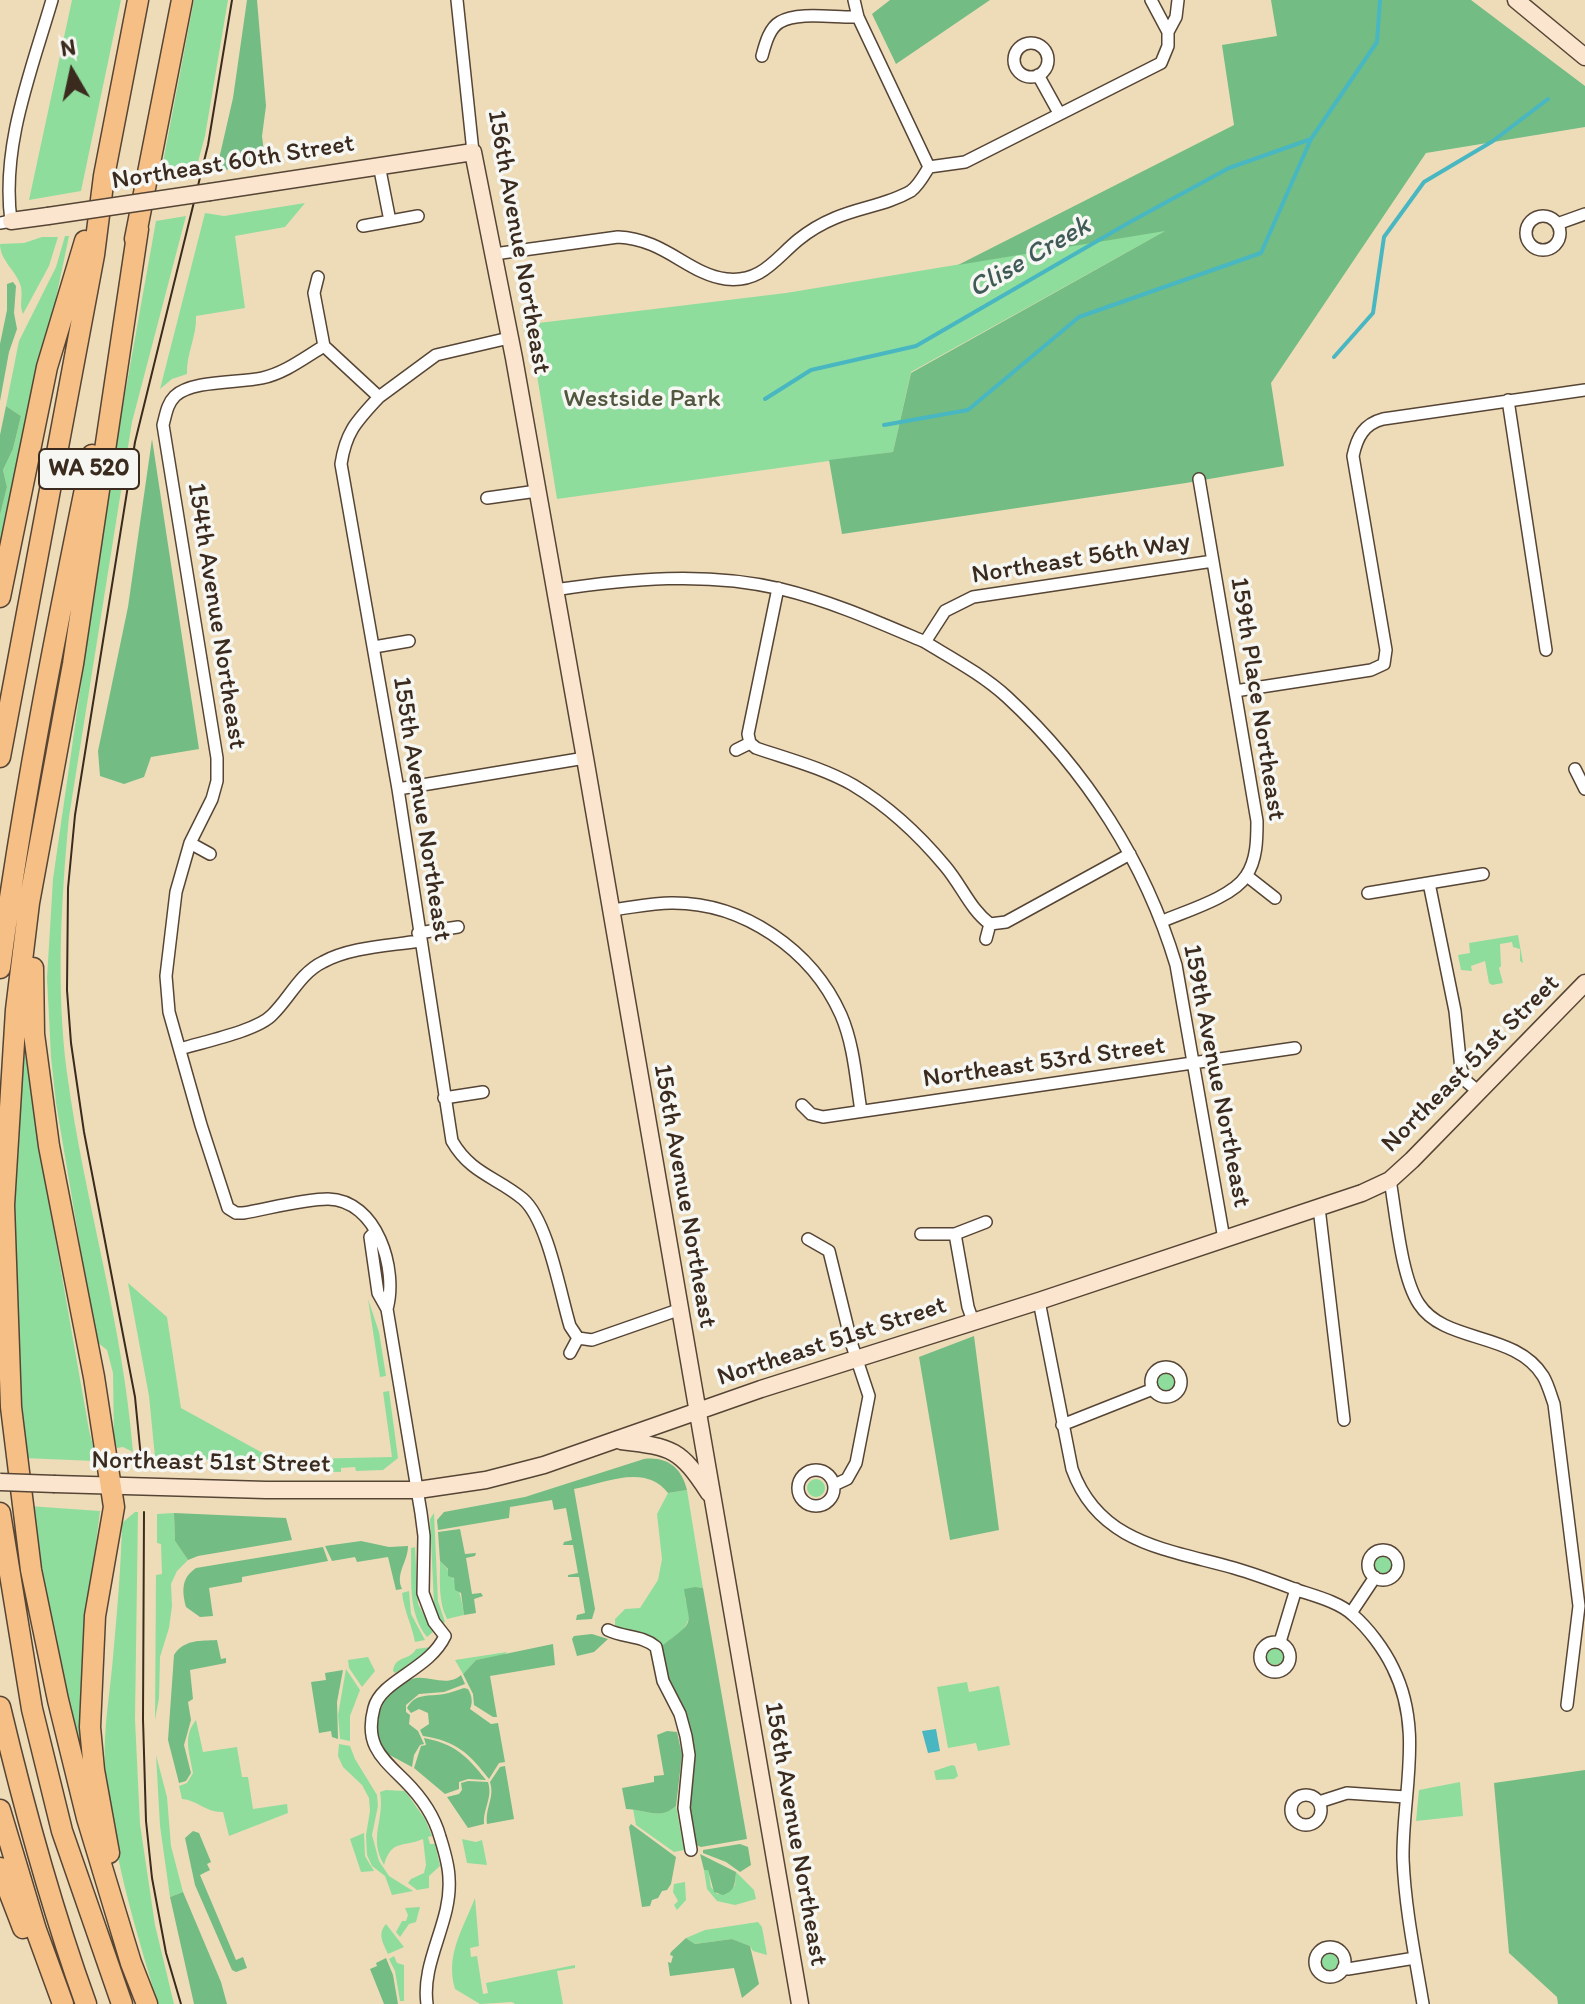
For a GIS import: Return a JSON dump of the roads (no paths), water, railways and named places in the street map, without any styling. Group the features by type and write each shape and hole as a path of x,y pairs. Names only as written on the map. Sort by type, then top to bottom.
{"highway":[{"name":"WA 520","path":"0,757 94,255 104,176 138,0"},
{"name":"WA 520","path":"0,968 48,671 182,0"},
{"path":"0,597 47,367 104,176"},
{"path":"138,229 73,664 29,903 16,1010 4,1205 11,1407 31,1570 87,1818 131,1963 147,2004"},
{"path":"49,802 33,961 34,1034 49,1146 112,1485 114,1507 95,1616 90,1727 94,1770 131,1963"},
{"path":"0,1513 32,1709 62,1831 122,2004"},
{"path":"0,1707 31,1834 86,2004"},
{"path":"0,1810 60,2004"},
{"path":"0,1868 28,1942 60,2004"}],"main road":[{"path":"1516,0 1585,57"},
{"name":"Northeast 60th Street","path":"6,222 473,152"},
{"name":"156th Avenue Northeast","path":"473,152 585,758 800,2004"},
{"name":"Northeast 51st Street","path":"0,1482 266,1490 418,1490 516,1473 1362,1193 1390,1180 1585,983"},
{"path":"615,1441 659,1446 677,1454 693,1469 712,1498"}],"street":[{"path":"6,222 13,135 52,0"},
{"name":"156th Avenue Northeast","path":"457,0 473,152"},
{"path":"854,0 858,17 929,167"},
{"path":"494,254 618,237 638,238 725,279 741,279 766,271 800,238 834,218 895,199 915,188 929,167 965,162 1161,63 1168,46 1168,32 1151,0"},
{"path":"1168,32 1176,17 1178,0"},
{"path":"762,56 771,31 779,22 815,16 858,17"},
{"path":"1038,75 1059,113"},
{"path":"379,165 390,221"},
{"path":"1557,224 1585,214"},
{"path":"363,226 418,216"},
{"path":"318,277 314,293 324,346 379,397"},
{"name":"155th Avenue Northeast","path":"509,338 436,355 379,397 353,425 345,442 341,464 398,789 452,1141 461,1157 472,1167 522,1199 533,1211 541,1227 570,1326 578,1338"},
{"name":"154th Avenue Northeast","path":"324,346 280,372 262,378 189,388 177,394 168,405 163,425 217,758 217,781 212,799 190,843 176,892 166,976 169,1012 228,1208 243,1213 328,1199 343,1202 365,1215 375,1232 370,1237 378,1293 387,1309 418,1490 424,1536 423,1593 434,1622 445,1636 427,1661 381,1694 373,1711 371,1728 378,1755 422,1800 433,1818 450,1880 428,1970 427,2004"},
{"path":"1235,691 1389,668 1353,456 1363,430 1372,422 1585,390"},
{"path":"1508,400 1546,650"},
{"name":"159th Place Northeast","path":"1199,479 1257,821 1256,848 1247,876"},
{"path":"487,498 537,491"},
{"name":"Northeast 56th Way","path":"925,642 945,611 973,597 1213,561"},
{"path":"554,590 617,580 667,578 778,588 823,601 925,642"},
{"path":"778,588 748,734 750,743 756,748 818,768 854,786 881,805 913,832 948,869 977,914 990,924 1006,922 1130,854"},
{"path":"374,647 409,641"},
{"name":"159th Avenue Northeast","path":"925,642 1005,696 1067,759 1130,854 1163,921 1176,965 1224,1239"},
{"path":"736,750 750,743"},
{"path":"398,789 585,758"},
{"path":"1575,769 1585,789"},
{"path":"190,843 210,854"},
{"path":"1368,893 1483,874"},
{"path":"1163,921 1231,891 1247,876 1275,898"},
{"path":"1429,883 1455,1011 1461,1069 1467,1082 1479,1092"},
{"path":"610,910 670,903 701,905 738,916 778,936 804,959 827,990 841,1016 853,1057 861,1111"},
{"path":"986,939 990,924"},
{"path":"180,1049 259,1025 271,1017 321,962 458,927"},
{"name":"Northeast 53rd Street","path":"802,1105 811,1114 823,1117 1295,1048"},
{"path":"444,1098 483,1092"},
{"path":"1390,1180 1410,1287 1421,1307 1438,1322 1516,1350 1543,1375 1554,1404 1579,1606 1567,1705"},
{"path":"1316,1209 1320,1216 1330,1288 1344,1420"},
{"path":"921,1234 955,1234 986,1222"},
{"path":"955,1234 973,1321"},
{"path":"808,1239 829,1251 855,1359 869,1396 859,1457 847,1479 834,1485"},
{"path":"1039,1301 1062,1425 1080,1491 1093,1510 1125,1534 1155,1547 1237,1568 1351,1613 1393,1667 1404,1696 1412,1743 1403,1858 1406,1904 1423,2004"},
{"path":"570,1353 578,1338 592,1340 678,1310"},
{"path":"1062,1425 1153,1389"},
{"path":"1351,1613 1375,1577"},
{"path":"1280,1642 1296,1589"},
{"path":"608,1630 642,1639 656,1647 663,1681 680,1714 686,1736 689,1755 684,1808 691,1850"},
{"path":"1319,1802 1347,1793 1406,1797"},
{"path":"1343,1968 1415,1958"}],"water":[{"path":"936,1729 940,1751 928,1753 922,1731"}],"waterway":[{"path":"884,425 968,410 1079,317 1261,253 1311,139 1377,42 1380,0"},
{"path":"1334,357 1373,313 1384,237 1424,182 1493,141 1548,99"},
{"name":"Clise Creek","path":"765,399 811,370 916,346 1229,168 1311,139"}],"tram line":[{"path":"141,1458 135,1397 84,1132 71,1043 67,990 68,888 75,815 135,442 208,145 232,0"},
{"path":"144,1512 146,1821 152,1878 166,1953 181,2004"}],"park label":[{"name":"Westside Park","path":"642,399"}]}
